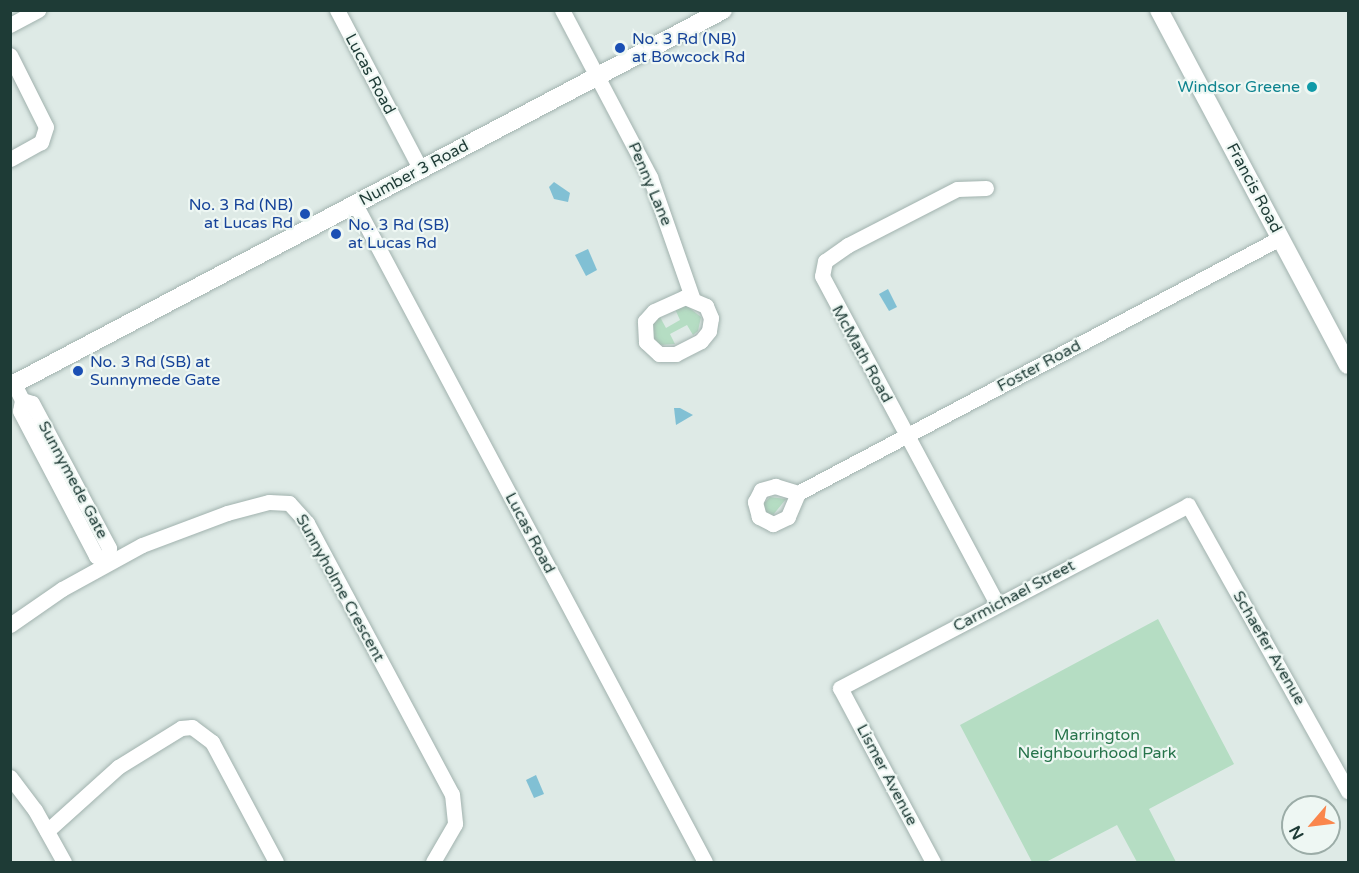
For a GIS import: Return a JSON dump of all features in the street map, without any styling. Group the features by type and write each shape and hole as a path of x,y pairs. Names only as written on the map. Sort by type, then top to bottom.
{"main road":[{"name":"Number 3 Road","path":"16,390 356,204 723,10"},
{"name":"Francis Road","path":"1159,10 1348,365"}],"street":[{"path":"10,25 38,10"},
{"name":"Lucas Road","path":"337,10 421,170"},
{"name":"Penny Lane","path":"562,10 650,177 692,297 703,303 710,314 707,335 672,355 651,350 643,334 647,318 678,298 692,297"},
{"path":"10,56 44,118 45,135 34,146 10,159"},
{"name":"McMath Road","path":"986,188 957,189 835,253 822,268 827,290 998,604"},
{"name":"Lucas Road","path":"356,204 705,862"},
{"name":"Foster Road","path":"798,493 1280,238"},
{"name":"Sunnymede Gate","path":"16,390 32,403 104,538 109,548 107,562"},
{"name":"Sunnyholme Crescent","path":"10,625 107,562 227,513 276,501 294,506 307,523 448,785 460,817 449,839 433,862"},
{"name":"Carmichael Street","path":"840,688 1188,505"},
{"name":"Schaefer Avenue","path":"1188,505 1348,791"},
{"name":"Lismer Avenue","path":"840,688 933,862"},
{"path":"47,831 118,767 183,727 202,724 276,862"},
{"path":"10,777 47,831 64,862"}],"green space":[{"path":"687,306 701,317 698,331 693,335 687,325 670,334 675,344 660,345 652,336 653,324 660,317 666,328 680,320 675,309"},
{"path":"770,497 786,499 773,515 765,512 763,504"},
{"name":"Marrington Neighbourhood Park","path":"1158,619 1234,764 1149,809 1176,862 1137,862 1117,825 1046,862 1032,862 960,725"}],"water":[{"path":"554,182 570,193 568,202 554,199 549,187"},
{"path":"588,249 597,270 586,276 575,255"},
{"path":"888,289 897,307 889,311 879,294"},
{"path":"674,408 680,408 693,415 676,425"},
{"path":"536,775 544,794 534,798 526,780"}],"place":[{"name":"No. 3 Rd (NB) at Bowcock Rd","path":"620,48"},
{"name":"Windsor Greene","path":"1312,87"},
{"name":"No. 3 Rd (NB) at Lucas Rd","path":"305,214"},
{"name":"No. 3 Rd (SB) at Lucas Rd","path":"336,234"},
{"name":"No. 3 Rd (SB) at Sunnymede Gate","path":"78,371"}]}
